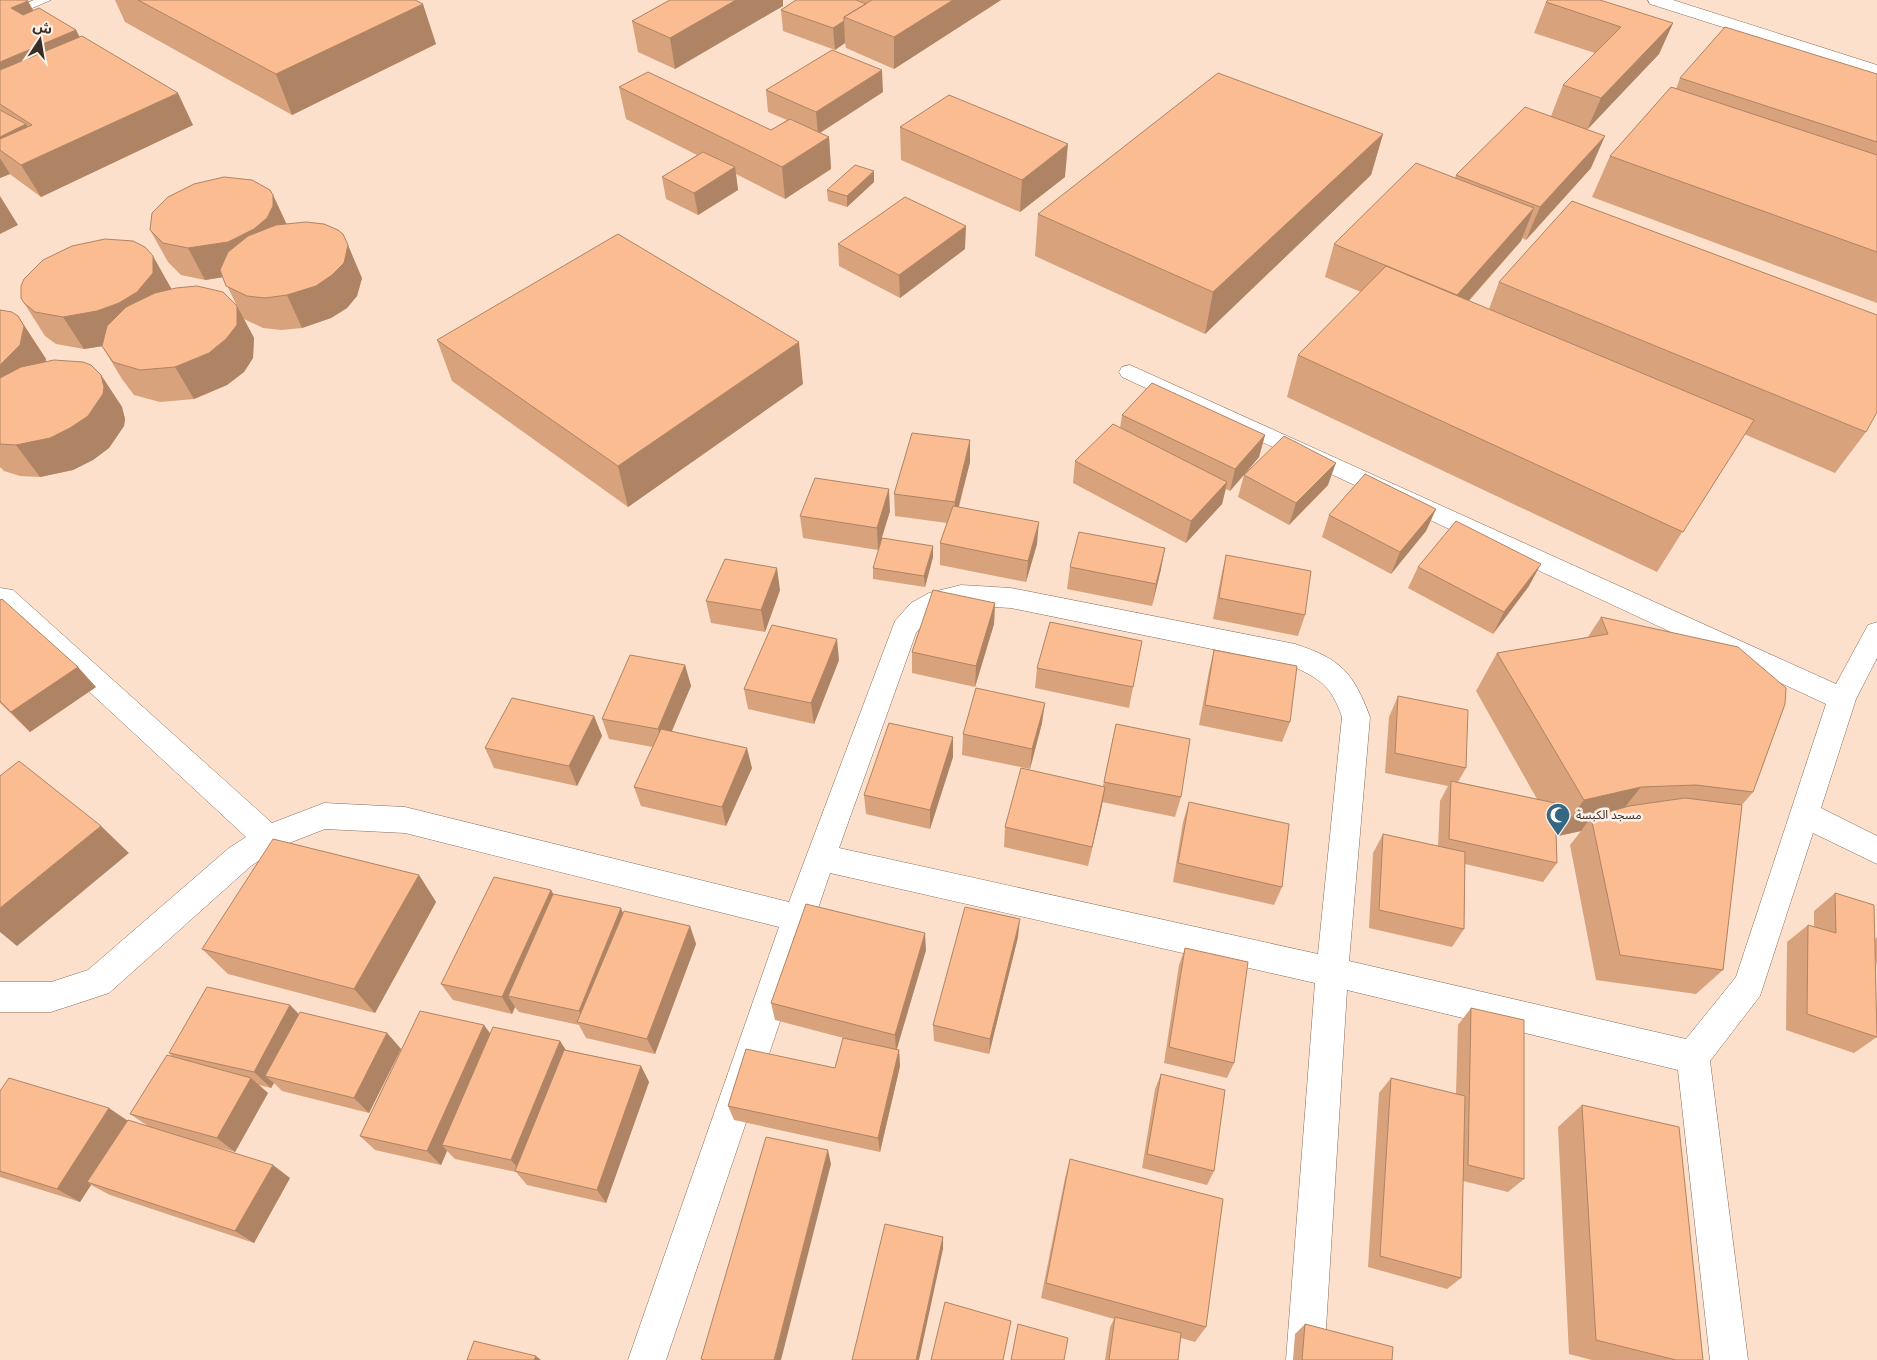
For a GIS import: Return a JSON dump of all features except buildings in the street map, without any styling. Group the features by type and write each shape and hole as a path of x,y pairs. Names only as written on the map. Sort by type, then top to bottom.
{"street":[{"path":"1656,0 1877,71"},
{"path":"1130,372 1842,699"},
{"path":"648,1360 798,918 904,628 920,610 938,600 961,595 1011,598 1295,655 1332,672 1346,688 1356,717 1332,972 1305,1360"},
{"path":"4,597 268,838"},
{"path":"1729,1360 1693,1057 1749,985 1806,815 1842,699 1877,632"},
{"path":"1806,815 1877,851"},
{"path":"0,997 52,996 98,982 240,857 268,838 324,816 405,820 798,918"},
{"path":"820,857 1332,972 1693,1057"}],"lane":[{"path":"0,18 45,0"}],"place":[{"name":"مسجد الكبسة","path":"1558,836"}]}
